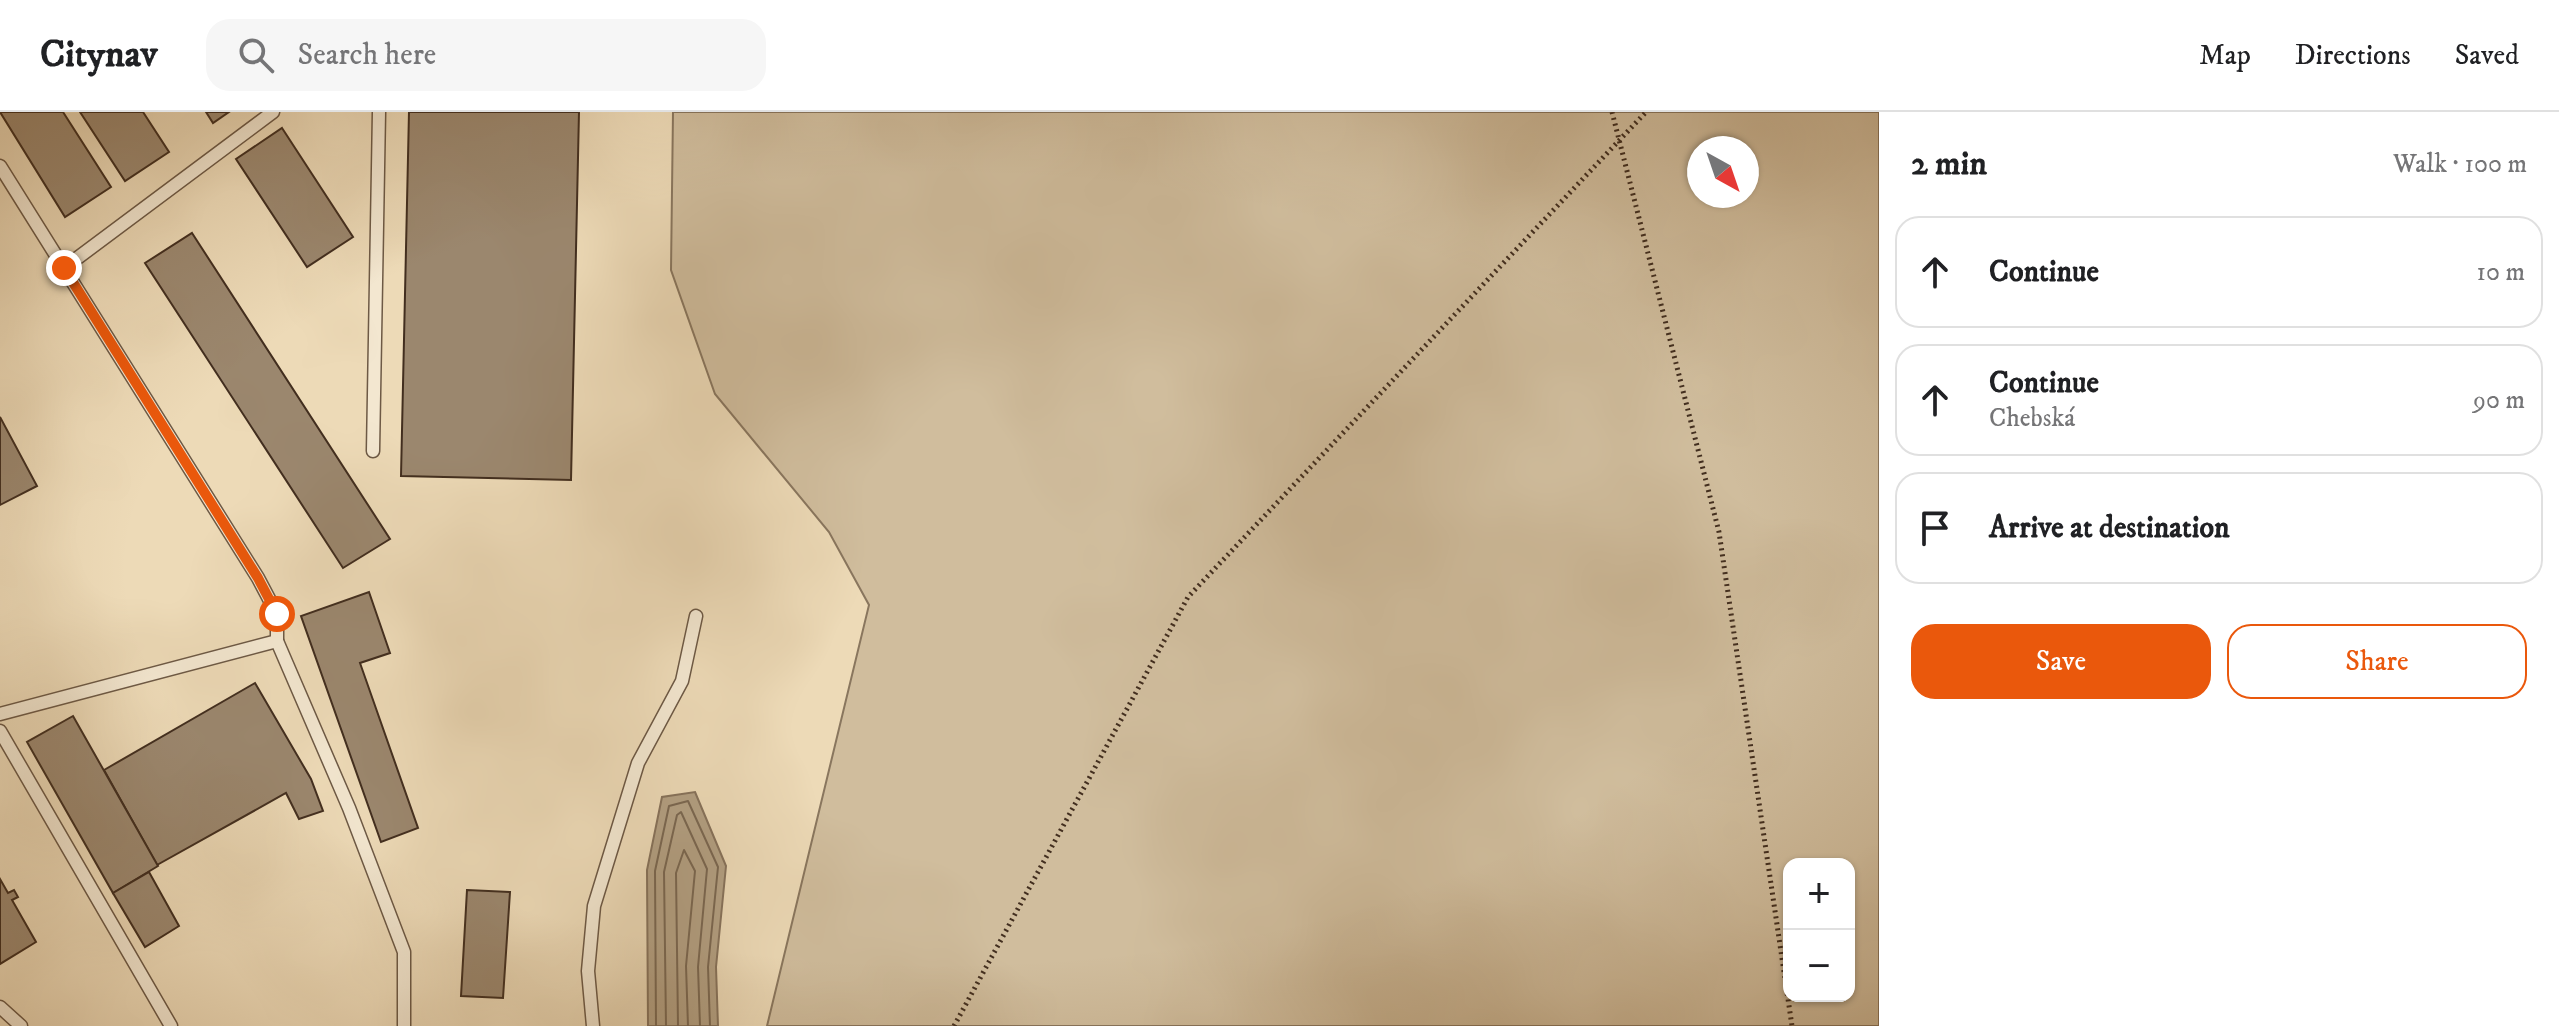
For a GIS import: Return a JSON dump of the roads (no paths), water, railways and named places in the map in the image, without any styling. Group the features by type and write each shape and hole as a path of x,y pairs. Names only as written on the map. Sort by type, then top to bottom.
{"lane":[{"path":"64,268 273,112"},
{"path":"373,451 379,112"},
{"path":"0,166 258,578 277,614 277,641 349,808 404,952 404,1026"},
{"path":"593,1026 588,971 594,906 638,763 682,681 696,616"},
{"path":"0,714 277,641"},
{"path":"0,731 171,1026"},
{"path":"0,1007 21,1026"}],"water":[{"path":"695,792 726,866 716,967 718,1026 648,1026 647,870 662,797"}]}
